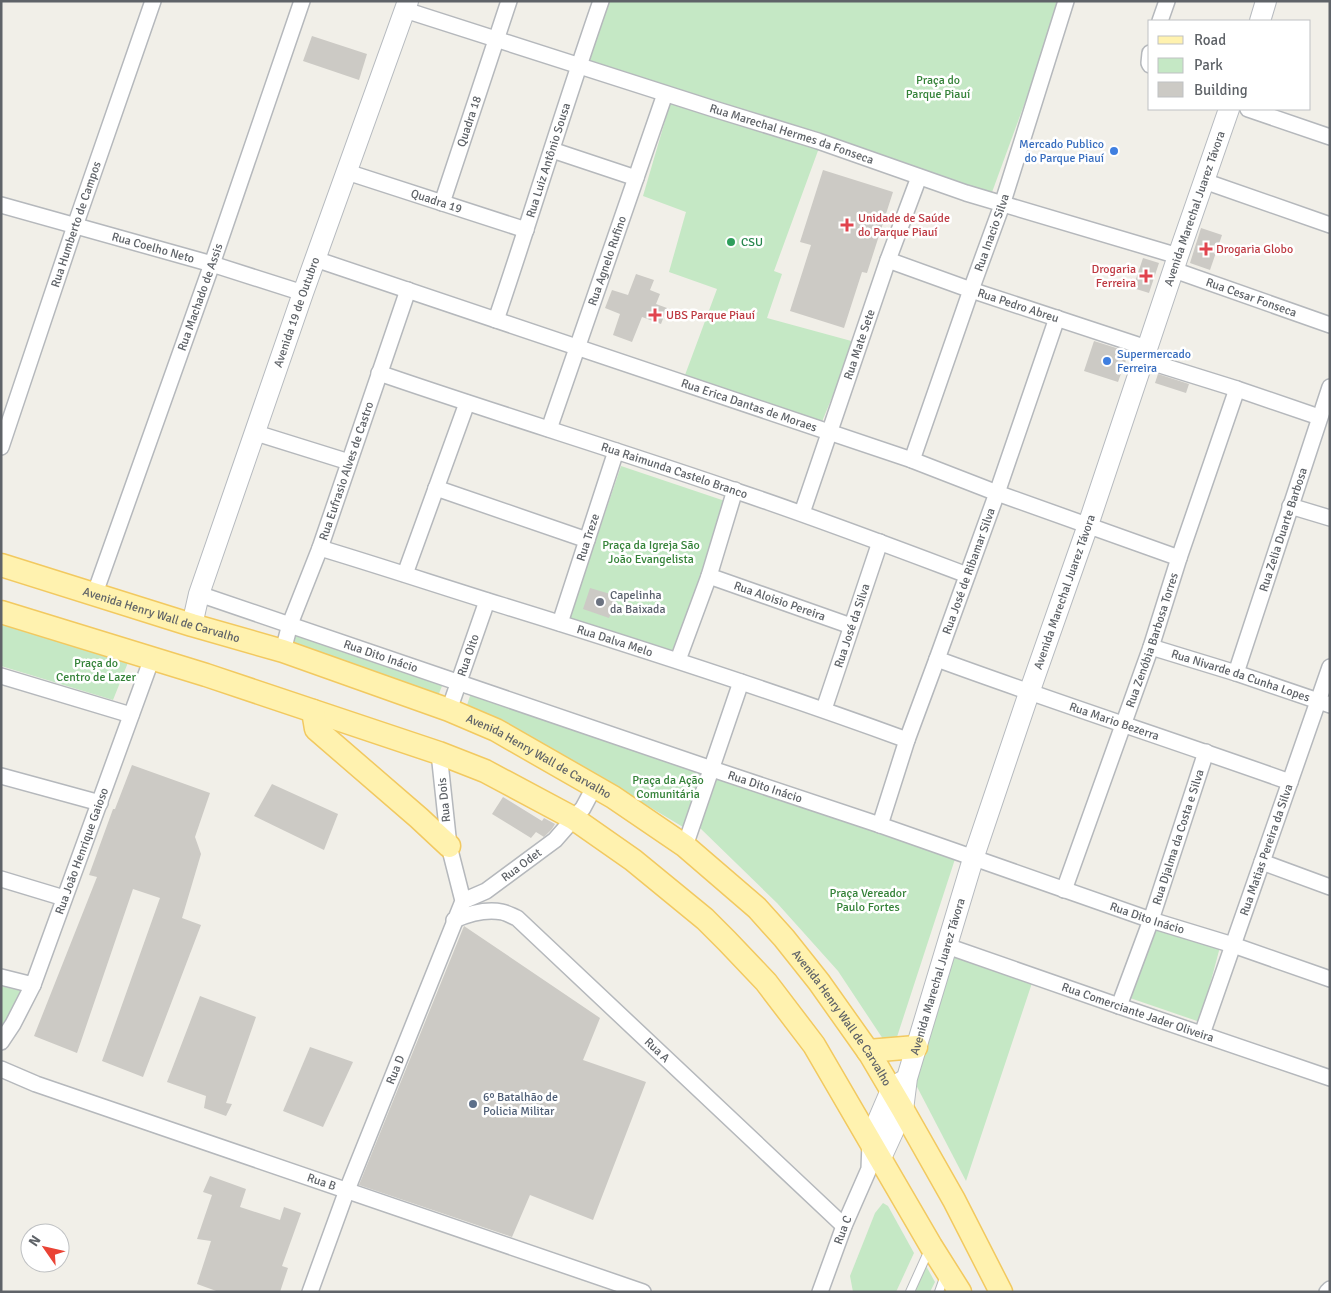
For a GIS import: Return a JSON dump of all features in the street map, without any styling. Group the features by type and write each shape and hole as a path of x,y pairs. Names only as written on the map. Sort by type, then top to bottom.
{"main road":[{"name":"Avenida Henry Wall de Carvalho","path":"1,565 192,625 283,651 449,710 496,730 613,797 685,846 757,908 784,938 820,982 868,1052 899,1084 903,1110 954,1200 1000,1292"},
{"path":"1,612 206,674 439,753 485,771 573,818 632,860 705,919 766,982 814,1045 870,1139 875,1164 960,1292"},
{"path":"313,711 316,729 450,846"},
{"path":"868,1052 916,1047"},
{"path":"947,1271 970,1265 976,1267 984,1272 1000,1292"}],"street":[{"name":"Rua Humberto de Campos","path":"1,447 153,1"},
{"name":"Rua Machado de Assis","path":"95,593 212,264 302,1"},
{"name":"Quadra 18","path":"442,203 509,1"},
{"name":"Rua Luiz Antônio Sousa","path":"496,320 601,1"},
{"name":"Rua Inacio Silva","path":"912,460 970,290 1002,204 1066,1"},
{"path":"1160,20 1167,1"},
{"path":"1260,20 1266,1"},
{"name":"Rua Marechal Hermes da Fonseca","path":"407,6 579,66 828,144 919,177 1176,263"},
{"name":"Avenida 19 de Outubro","path":"192,625 199,594 303,294 407,6"},
{"name":"Rua Agnelo Rufino","path":"549,429 666,94"},
{"name":"Avenida Marechal Juarez Távora","path":"870,1139 916,1047 973,859 1229,110"},
{"path":"1251,110 1329,133"},
{"path":"552,150 636,178"},
{"name":"Quadra 19","path":"347,172 526,230"},
{"name":"Rua Mate Sete","path":"802,514 888,260 919,177"},
{"path":"1204,181 1330,225"},
{"name":"Rua Coelho Neto","path":"1,205 212,264 303,294"},
{"name":"Rua Erica Dantas de Moraes","path":"315,260 912,460 997,493 1179,558"},
{"name":"Rua Pedro Abreu","path":"888,260 970,290 1057,318 1237,389 1319,417"},
{"name":"Rua Cesar Fonseca","path":"1176,263 1330,325"},
{"name":"Rua Eufrasio Alves de Castro","path":"283,651 290,624 320,548 408,290"},
{"name":"Rua José de Ribamar Silva","path":"880,825 907,740 997,493 1057,318"},
{"name":"Rua Raimunda Castelo Branco","path":"379,373 735,490 967,575"},
{"name":"Rua Zelia Duarte Barbosa","path":"1236,673 1330,387"},
{"name":"Rua Zenóbia Barbosa Torres","path":"1064,890 1152,647 1179,558 1237,389"},
{"path":"405,574 467,403"},
{"path":"256,433 350,462"},
{"name":"Rua Treze","path":"560,623 616,451"},
{"path":"436,488 587,540"},
{"path":"678,660 709,576 735,490"},
{"path":"1290,506 1330,518"},
{"name":"Rua José da Silva","path":"824,709 880,542"},
{"name":"Rua Dalva Melo","path":"320,548 678,660 824,709 907,740"},
{"name":"Rua Aloisio Pereira","path":"709,576 851,626"},
{"name":"Rua Dito Inácio","path":"199,594 880,825 1150,920 1233,945 1330,979"},
{"name":"Rua Oito","path":"449,710 487,600"},
{"name":"Rua Nivarde da Cunha Lopes","path":"1152,647 1324,703"},
{"name":"Rua João Henrique Gaioso","path":"1,1042 13,1024 33,985 152,658"},
{"name":"Rua Mario Bezerra","path":"937,659 1029,693 1290,782"},
{"name":"Rua Matias Pereira da Silva","path":"1202,1034 1290,782 1324,703 1330,667"},
{"path":"1,676 131,715"},
{"path":"685,846 741,682"},
{"name":"Rua Djalma da Costa e Silva","path":"1119,1006 1206,752"},
{"name":"Rua Dois","path":"439,753 450,846"},
{"path":"1,776 100,803"},
{"name":"Rua Odet","path":"462,901 486,890 554,840 582,808 593,786"},
{"path":"450,846 462,901"},
{"path":"1262,862 1330,886"},
{"path":"1,879 64,898"},
{"name":"Rua D","path":"310,1292 347,1190 462,901"},
{"name":"Rua A","path":"454,920 484,912 501,912 517,918 844,1226"},
{"name":"Rua Comerciante Jader Oliveira","path":"947,946 1330,1078"},
{"path":"1,976 33,985"},
{"name":"Rua B","path":"1,1069 36,1084 643,1292"},
{"path":"875,1164 903,1110"},
{"name":"Rua C","path":"820,1292 844,1226 875,1164"}],"lane":[{"path":"910,1292 931,1246"},
{"path":"938,1292 947,1271"}],"green space":[{"name":"Praça do Parque Piauí","path":"601,1 1062,1 991,195 580,60"},
{"name":"CSU","path":"672,100 819,148 774,271 782,274 767,318 855,342 821,424 685,375 717,289 669,272 686,212 643,196 668,106"},
{"name":"Praça da Igreja São João Evangelista","path":"621,466 728,502 676,655 569,619"},
{"name":"Praça do Centro de Lazer","path":"1,617 131,655 113,700 1,666"},
{"path":"297,630 444,681 438,696 291,648"},
{"name":"Praça da Ação Comunitária","path":"471,693 703,770 683,827 603,779 466,708"},
{"name":"Praça Vereador Paulo Fortes","path":"718,776 956,856 896,1040 885,1042 838,971 777,903 700,828"},
{"path":"1154,927 1220,947 1200,1022 1130,998"},
{"path":"955,952 1033,980 966,1181 914,1081"},
{"path":"1,986 22,991 1,1031"},
{"path":"883,1203 888,1206 914,1253 896,1292 853,1292 850,1276 875,1213"},
{"path":"925,1264 935,1282 930,1292 913,1292"}],"building":[{"path":"312,36 367,54 359,80 303,61"},
{"name":"Unidade de Saúde do Parque Piauí","path":"823,170 893,192 867,273 862,272 844,328 790,311 811,245 800,242"},
{"name":"Drogaria Globo","path":"1201,228 1222,235 1210,270 1190,263"},
{"name":"Drogaria Ferreira","path":"1143,258 1159,263 1149,293 1133,288"},
{"path":"636,274 654,280 650,290 660,294 656,304 667,308 661,324 642,317 632,342 613,335 620,314 605,308 612,290 628,295"},
{"name":"Supermercado Ferreira","path":"1094,341 1129,352 1118,382 1084,371"},
{"path":"1158,374 1189,384 1186,393 1155,383"},
{"name":"Capelinha da Baixada","path":"590,588 617,596 609,618 583,609"},
{"path":"132,765 210,793 195,837 201,854 182,918 201,925 143,1077 102,1061 160,898 133,889 77,1053 34,1036 97,877 89,875 113,809 115,809"},
{"path":"272,784 338,814 324,850 254,816"},
{"path":"503,797 542,821 544,818 555,824 544,837 536,832 531,838 492,814"},
{"name":"6º Batalhão de Policia Militar","path":"464,926 600,1018 583,1060 646,1082 593,1220 530,1195 512,1237 359,1185"},
{"path":"200,996 256,1017 226,1103 232,1104 226,1116 204,1108 206,1096 167,1082"},
{"path":"310,1047 353,1062 323,1127 283,1111"},
{"path":"210,1176 246,1189 240,1207 280,1220 284,1207 301,1213 282,1266 288,1268 280,1292 219,1292 197,1284 211,1241 197,1239 212,1195 203,1192"}],"place":[{"name":"Mercado Publico do Parque Piauí","path":"1114,151"},
{"name":"Unidade de Saúde do Parque Piauí","path":"847,225"},
{"name":"CSU","path":"731,242"},
{"name":"Drogaria Globo","path":"1206,249"},
{"name":"Drogaria Ferreira","path":"1146,276"},
{"name":"UBS Parque Piauí","path":"655,315"},
{"name":"Supermercado Ferreira","path":"1107,361"},
{"name":"Capelinha da Baixada","path":"600,602"},
{"name":"6º Batalhão de Policia Militar","path":"473,1104"}]}
